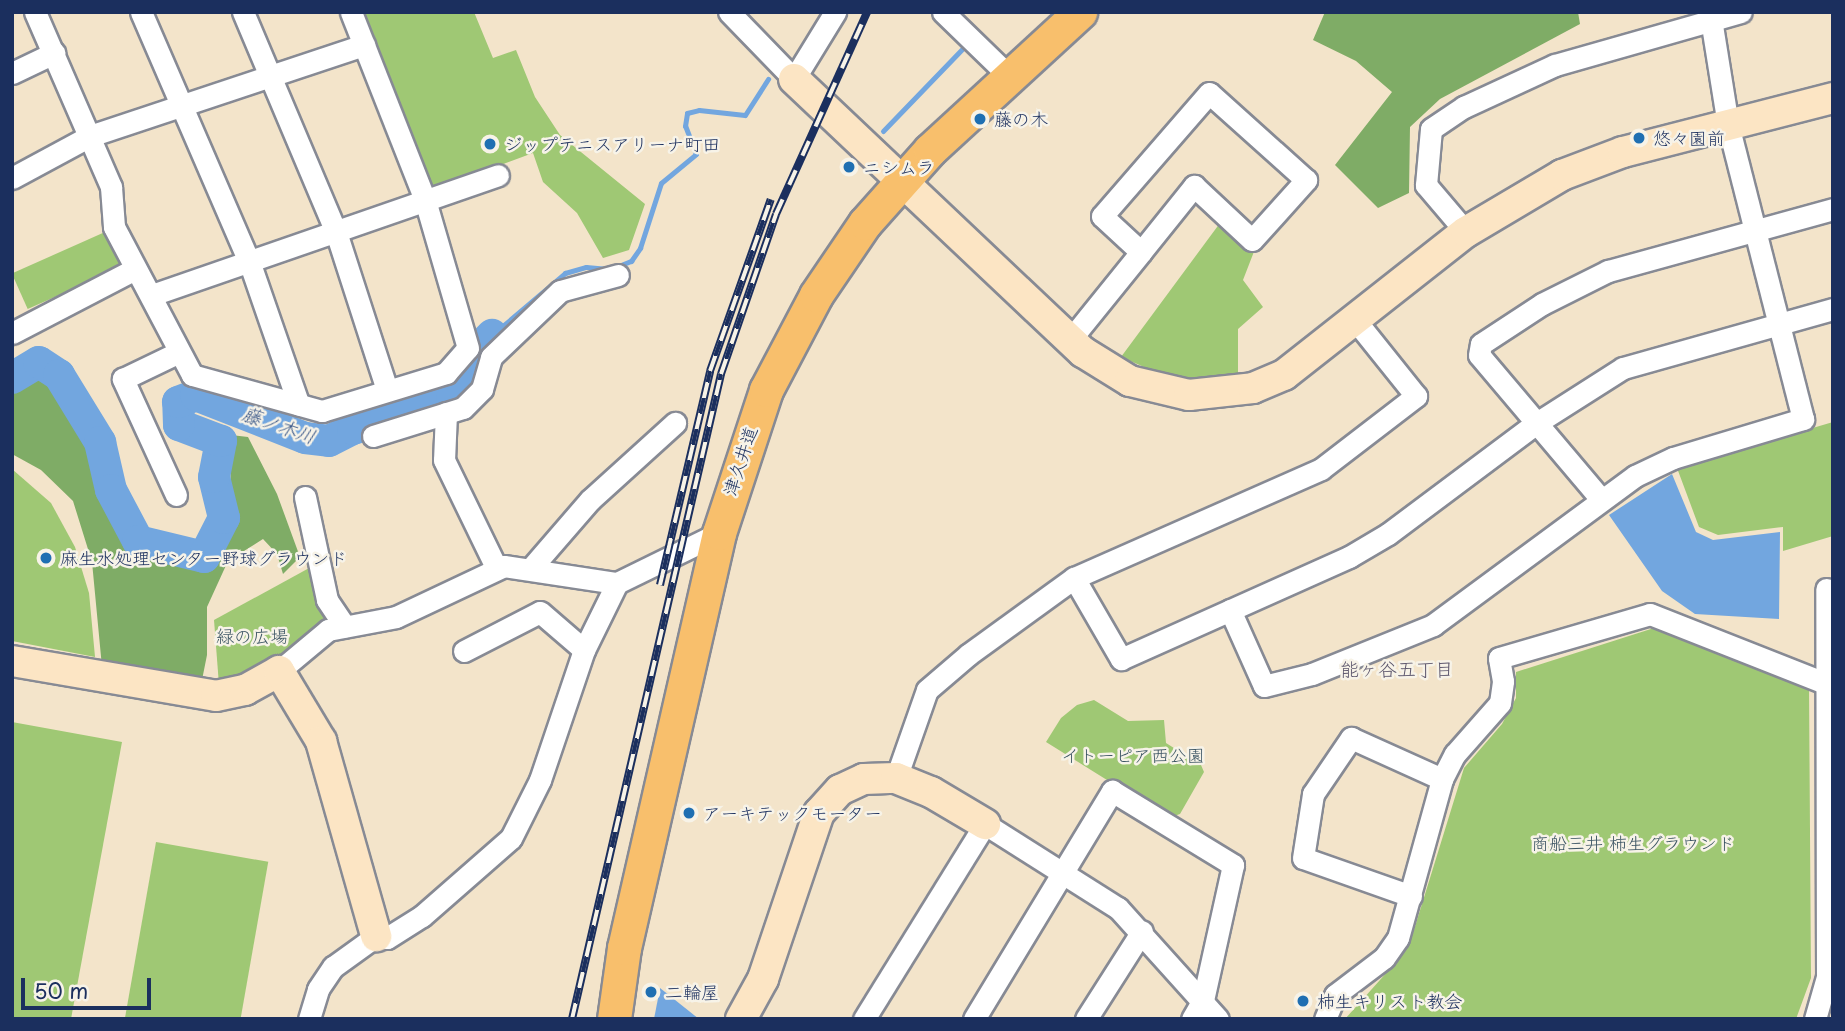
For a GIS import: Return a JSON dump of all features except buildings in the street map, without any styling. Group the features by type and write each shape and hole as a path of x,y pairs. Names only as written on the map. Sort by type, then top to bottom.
{"main road":[{"name":"津久井道","path":"614,1019 624,948 719,534 749,432 786,346 840,258 902,180 1080,12"}],"street":[{"path":"35,12 111,187 114,227 133,270 152,295 177,353 192,375 299,405 332,409 446,373 478,355 560,291 589,279 618,275"},
{"path":"141,12 248,261 299,405"},
{"path":"243,12 336,232 387,390"},
{"path":"351,12 425,200 468,348 478,355 482,388 470,403 373,436"},
{"path":"729,12 794,79 1070,340 1101,365 1130,381 1189,395 1222,394 1284,375 1466,232 1562,175 1623,152 1833,98"},
{"path":"794,79 835,12"},
{"path":"943,12 1010,77"},
{"path":"1466,232 1426,185 1431,129 1464,107 1555,65 1711,16 1741,12"},
{"path":"1230,610 1264,686 1312,674 1433,625 1600,498 1673,458 1803,419 1728,125 1711,16"},
{"path":"12,178 90,136 364,44"},
{"path":"12,72 54,53"},
{"path":"1070,340 1141,252 1194,186 1252,240 1306,180 1209,93 1102,216 1141,252"},
{"path":"152,295 498,175"},
{"path":"1600,498 1479,355 1480,344 1542,304 1608,271 1833,209"},
{"path":"12,333 133,270"},
{"path":"1074,578 1121,659 1349,557 1388,534 1535,424 1623,368 1833,309"},
{"path":"896,778 927,690 958,662 1074,578 1321,469 1416,396 1356,321"},
{"path":"176,495 123,379 177,353"},
{"path":"446,413 444,460 497,569"},
{"path":"532,567 590,500 675,423"},
{"path":"305,497 327,600 345,626"},
{"path":"12,661 216,696 245,690 279,671 328,630 396,617 497,569 532,567 617,583 719,534"},
{"path":"309,1019 318,989 333,967 376,936 387,938 422,916 511,838 540,780 584,650 617,583"},
{"path":"1815,1019 1830,977 1826,589"},
{"path":"464,650 540,612 584,650"},
{"path":"1325,1019 1335,995 1384,958 1398,938 1443,779 1454,754 1500,703 1503,681 1499,658 1650,614 1829,683"},
{"path":"279,671 321,741 376,936"},
{"path":"1411,896 1303,858 1313,794 1351,737 1443,779"},
{"path":"741,1019 763,979 819,813 851,783 896,778 931,792 1063,871 1118,908 1142,931 1218,1019"},
{"path":"974,1019 1112,791 1233,865 1203,1000 1192,1019"},
{"path":"864,1019 985,824"},
{"path":"1086,1019 1142,931"}],"green space":[{"name":"ジップテニスアリーナ町田","path":"357,12 474,12 493,58 516,50 535,97 560,135 645,204 629,250 603,258 577,213 543,182 533,153 428,192"},
{"path":"1325,12 1578,12 1580,24 1440,99 1410,127 1409,193 1378,208 1335,165 1392,92 1356,61 1313,40"},
{"path":"1220,223 1255,249 1243,280 1263,307 1238,329 1238,374 1190,379 1158,373 1121,357"},
{"path":"105,232 121,268 28,309 12,273"},
{"path":"35,372 51,384 91,443 108,495 138,543 197,557 207,567 230,525 231,435 248,437 277,494 300,557 283,574 277,554 263,539 228,561 207,607 207,655 201,685 102,667 92,562 73,501 41,470 12,454 14,383"},
{"path":"1833,422 1833,536 1783,551 1783,527 1718,535 1699,527 1677,468"},
{"name":"麻生水処理センター野球グラウンド","path":"12,469 51,503 75,547 89,593 95,657 12,641"},
{"name":"緑の広場","path":"311,567 334,620 251,678 219,685 214,620"},
{"name":"商船三井 柿生グラウンド","path":"1654,628 1809,685 1811,978 1796,1019 1345,1019 1397,961 1413,933 1464,768 1502,724 1516,698 1516,672"},
{"name":"イトーピア西公園","path":"1094,700 1128,721 1164,720 1166,743 1201,765 1204,772 1180,814 1168,818 1046,742 1061,718 1077,705"},
{"path":"12,722 122,742 71,1019 12,1019"},
{"path":"156,842 268,862 241,1019 125,1019"}],"water":[{"path":"1672,474 1696,532 1713,540 1780,532 1779,619 1695,614 1662,591 1609,515"},
{"path":"660,988 699,1019 654,1019"}],"waterway":[{"path":"883,131 964,47"},
{"path":"492,335 565,273 586,267 611,269 631,261 640,248 661,183 696,154 685,126 687,113 699,110 745,115 768,79"},
{"name":"藤ノ木川","path":"12,378 39,362 59,375 100,442 111,490 138,541 204,557 224,518 214,477 221,441 179,425 178,402 196,395 305,438 329,441 353,429 452,399 474,373 478,349 492,335"}],"railway":[{"path":"572,1019 721,374 776,214 867,12"},
{"path":"660,585 710,371 771,199"}],"place":[{"name":"藤の木","path":"980,119"},
{"name":"悠々園前","path":"1639,138"},
{"name":"ジップテニスアリーナ町田","path":"490,144"},
{"name":"ニシムラ","path":"849,167"},
{"name":"麻生水処理センター野球グラウンド","path":"46,558"},
{"name":"アーキテックモーター","path":"689,813"},
{"name":"二輪屋","path":"651,992"},
{"name":"柿生キリスト教会","path":"1303,1001"}],"district":[{"name":"能ヶ谷五丁目","path":"1397,669"}]}
